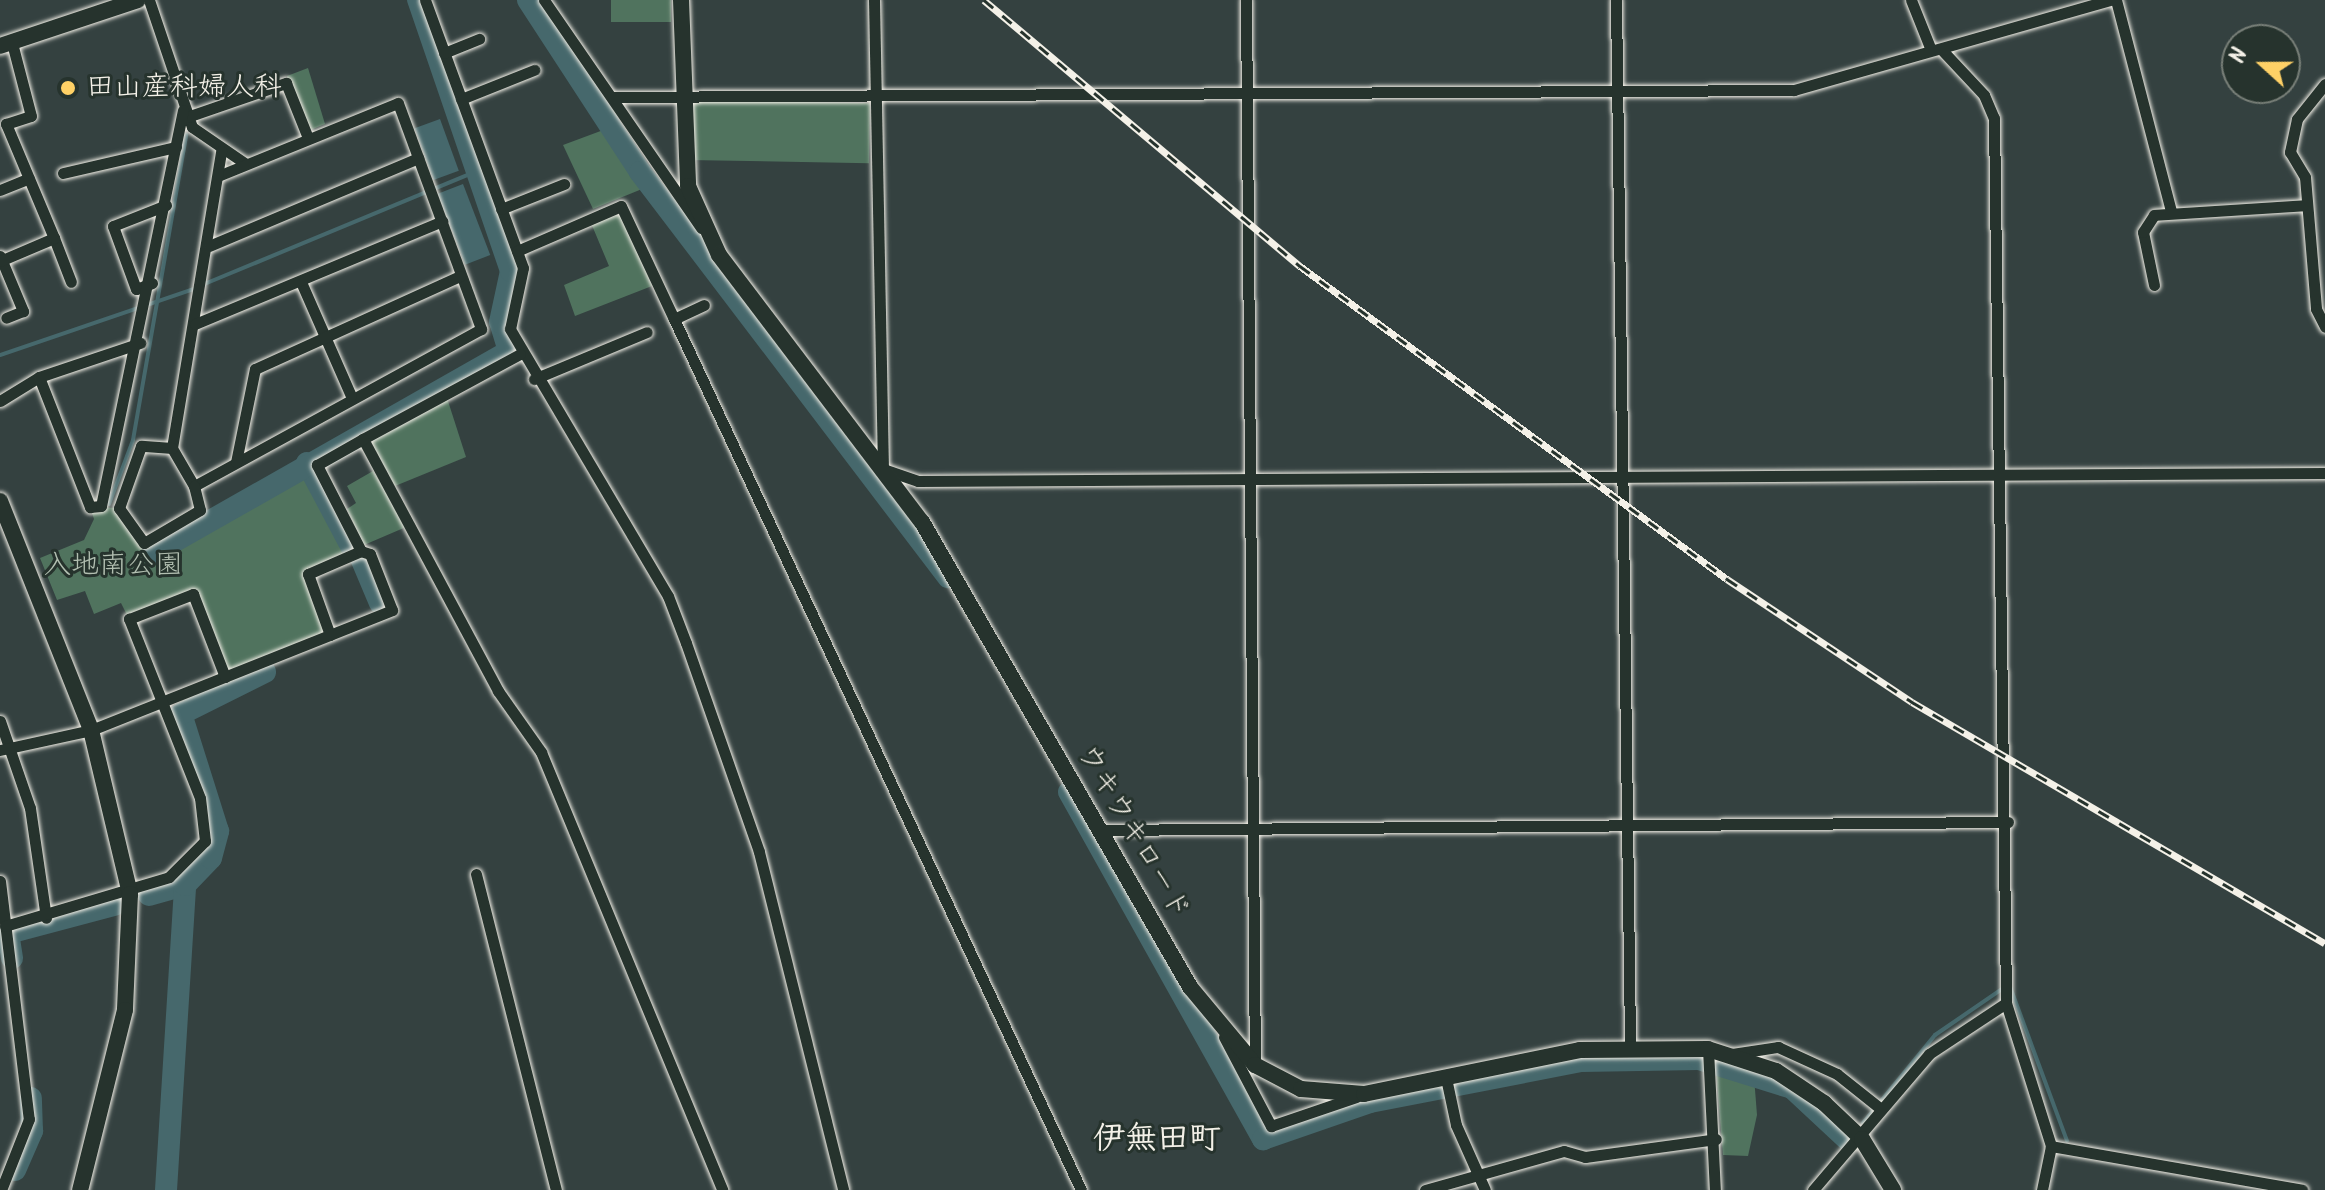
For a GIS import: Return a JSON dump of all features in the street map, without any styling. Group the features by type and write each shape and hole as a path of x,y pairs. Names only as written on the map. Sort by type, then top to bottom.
{"street":[{"path":"71,282 6,124 31,116 6,44 138,0"},
{"path":"149,0 185,113 221,151 246,164"},
{"path":"425,0 523,268 510,329 534,379 644,555 681,631 759,852 843,1190"},
{"path":"544,0 614,97 719,255"},
{"name":"ウキウキロード","path":"681,0 688,186 719,255 922,522 1223,1033 1255,1065 1301,1089 1364,1094 1630,1044 1708,1049 1732,1054 1802,1086 1862,1139 1893,1190"},
{"path":"874,0 883,469 918,481 2325,473"},
{"path":"1246,0 1257,827 1255,1065"},
{"path":"1616,0 1615,93 1632,821 1630,1044"},
{"path":"1911,0 1936,50 1984,95 1994,118 1998,473 2008,822 2006,1003 2051,1146 2042,1190"},
{"path":"614,97 875,99 1794,90 2109,0"},
{"path":"2116,0 2171,211"},
{"path":"444,53 479,39"},
{"path":"461,99 534,70"},
{"path":"185,113 286,83 308,138"},
{"path":"2325,84 2291,135 2307,205 2316,309 2325,327"},
{"path":"194,486 351,396 481,329 398,103 218,176"},
{"path":"39,377 90,507 101,506 140,343 185,113"},
{"path":"63,173 176,147"},
{"path":"172,448 141,446 119,508 144,543 200,510 194,486 172,448 209,246 221,151"},
{"path":"209,246 418,158"},
{"path":"0,190 29,178"},
{"path":"501,209 564,184"},
{"path":"152,283 136,289 113,226 166,205"},
{"path":"2154,285 2144,223 2171,211 2307,205"},
{"path":"517,251 621,206 1081,1190"},
{"path":"195,324 442,221"},
{"path":"6,318 23,311 1,259 54,238"},
{"path":"236,462 255,369 460,276"},
{"path":"301,282 351,396"},
{"path":"674,319 704,305"},
{"path":"534,379 647,332"},
{"path":"0,401 39,377 140,343"},
{"path":"361,551 317,465 520,354"},
{"path":"363,439 498,691 541,752 722,1190"},
{"path":"0,501 91,730 130,894 125,1010 80,1190"},
{"path":"5,749 91,730 163,702 330,635 392,610 370,554 361,551 308,574 330,635"},
{"path":"5,926 46,918 130,894 169,877 205,841 200,798 129,619 193,594 225,677"},
{"path":"0,721 5,749 30,808 46,918"},
{"path":"1103,830 1632,821 2008,822"},
{"path":"476,874 556,1190"},
{"path":"0,881 29,1119 1,1190"},
{"path":"0,989 13,989"},
{"path":"1813,1190 1862,1139 1881,1109 1929,1054 2006,1003"},
{"path":"1223,1033 1271,1126 1364,1094"},
{"path":"1732,1054 1778,1047 1837,1074 1881,1109"},
{"path":"1708,1049 1716,1139 1715,1190"},
{"path":"1446,1078 1456,1125 1480,1172 1485,1190"},
{"path":"1425,1190 1480,1172 1564,1151 1585,1157 1716,1139"},
{"path":"2051,1146 2302,1190"}],"green space":[{"path":"611,0 671,0 671,22 611,22"},
{"path":"308,68 325,124 308,131 287,76"},
{"path":"689,100 870,103 869,163 688,160"},
{"path":"606,129 642,189 593,209 563,145"},
{"path":"620,211 652,286 575,316 564,285 609,266 591,223"},
{"path":"447,398 466,457 395,486 370,440"},
{"path":"373,471 406,527 364,545 347,509 356,503 347,486"},
{"name":"入地南公園","path":"304,472 350,556 308,574 330,635 225,677 193,594 129,619 121,603 94,614 85,591 57,600 40,558 84,540 94,519 90,507 119,508 151,558"},
{"path":"1715,1058 1754,1077 1757,1115 1748,1156 1723,1155"}],"water":[{"path":"440,119 459,171 433,180 415,128"},
{"path":"463,184 490,255 465,265 438,194"}],"waterway":[{"path":"152,554 509,351 500,322 511,271 418,0"},
{"path":"528,0 640,172 948,577"},
{"path":"109,504 133,440 186,135"},
{"path":"202,285 477,171"},
{"path":"0,355 194,289"},
{"path":"307,463 351,546"},
{"path":"361,558 380,603"},
{"path":"166,1190 185,885 211,858 218,831 181,714 265,672"},
{"path":"1069,792 1263,1139 1370,1102 1581,1061 1699,1059 1792,1088 1849,1141"},
{"path":"149,895 185,885"},
{"path":"12,958 8,933 114,905"},
{"path":"2009,984 2067,1141"},
{"path":"1863,1123 1935,1035 2002,989"},
{"path":"15,1170 32,1131 31,1098"}],"railway":[{"path":"984,0 1300,266 1727,579 1912,702 2325,943"}],"place":[{"name":"田山産科婦人科","path":"68,88"}],"district":[{"name":"伊無田町","path":"1157,1140"}]}
